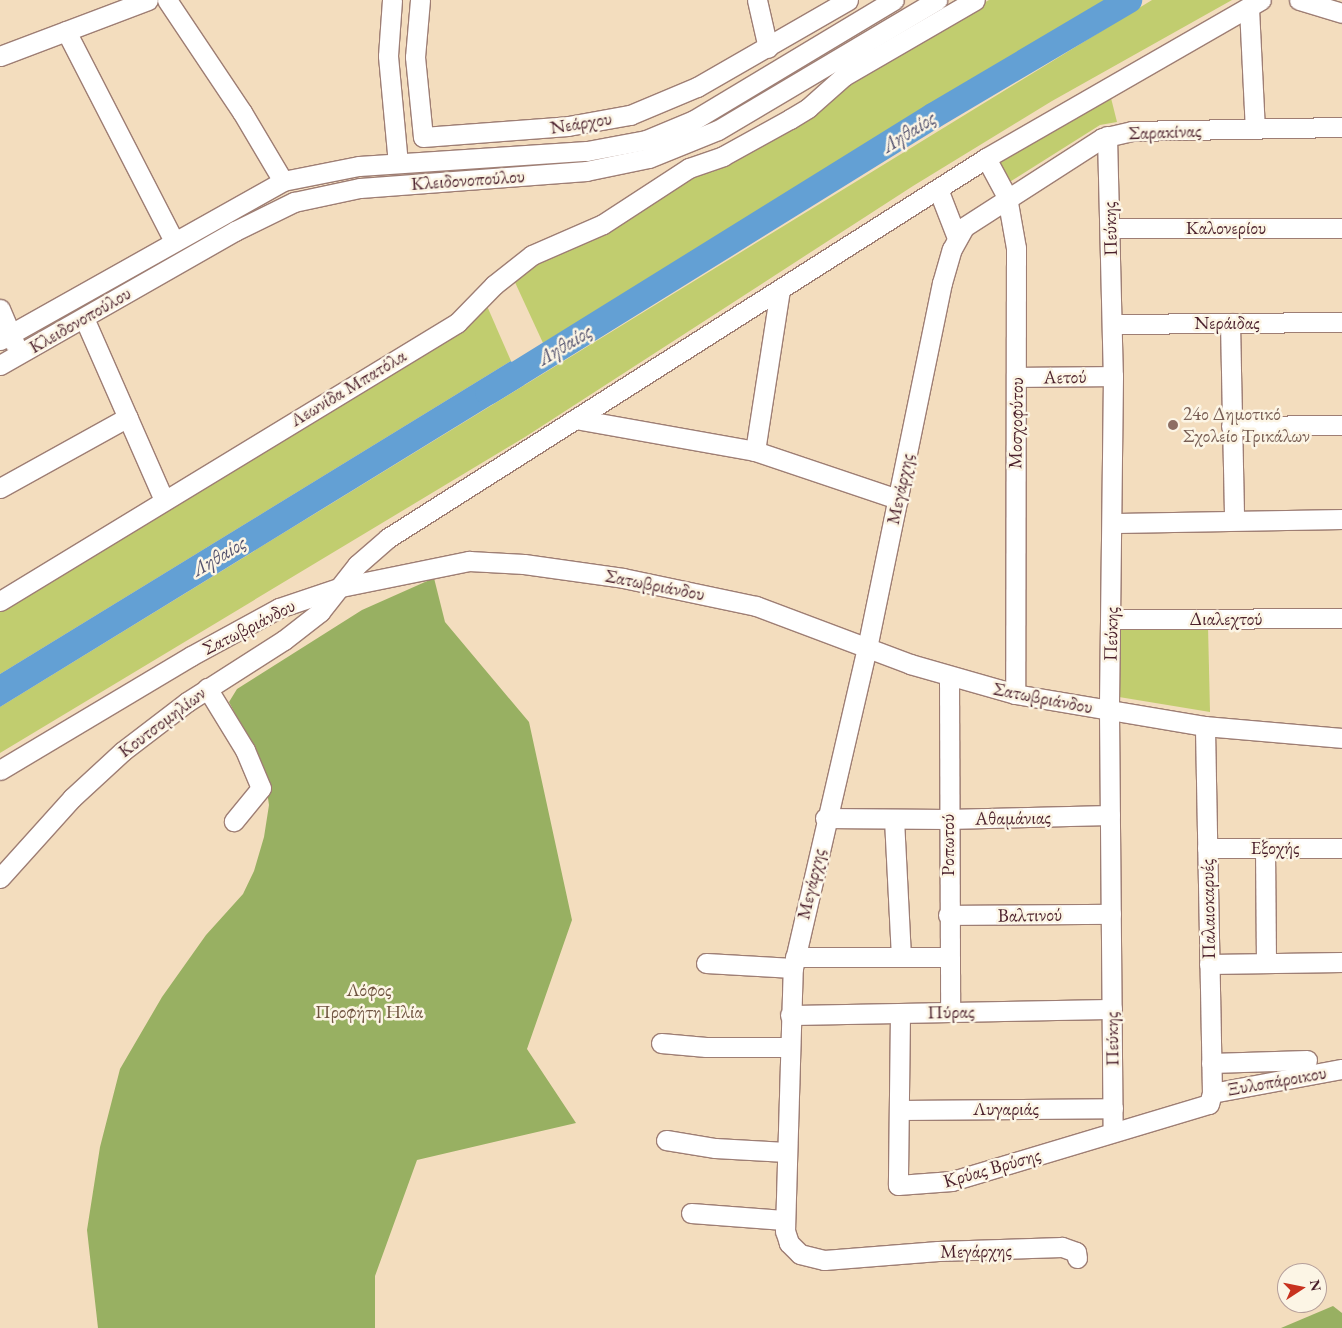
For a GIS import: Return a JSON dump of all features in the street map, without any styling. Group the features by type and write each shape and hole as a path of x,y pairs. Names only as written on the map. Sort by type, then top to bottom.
{"street":[{"path":"0,56 66,32 120,5 148,0"},
{"path":"166,0 242,112 283,181"},
{"path":"392,0 388,56 398,163"},
{"name":"Νεάρχου","path":"420,0 415,57 423,137 568,126 630,115 669,100 768,48 848,0"},
{"path":"757,0 768,48"},
{"name":"Κλειδονοπούλου","path":"5,337 283,181 318,172 398,163 622,147 681,127 894,0"},
{"name":"Κλειδονοπούλου","path":"0,366 235,231 294,202 360,188 586,171 635,162 704,138 838,70 937,0"},
{"path":"838,70 975,0"},
{"path":"1299,0 1342,13"},
{"path":"1255,4 1255,129"},
{"name":"Κουτσομηλίων","path":"0,878 98,772 158,722 306,624 327,606 364,557 388,538 986,158 1255,4"},
{"path":"66,32 174,241"},
{"name":"Λεωνίδα Μπατόλα","path":"0,601 457,323 494,285 532,255 603,224 689,168 724,156 808,108 838,70"},
{"path":"669,100 681,127"},
{"name":"Σαρακίνας","path":"1006,197 1107,136 1132,131 1342,127"},
{"name":"Πεύκης","path":"1107,136 1113,376 1109,711 1113,1132"},
{"name":"Μοσχοφύτου","path":"986,158 1006,197 1016,248 1017,378 1013,579 1015,694"},
{"path":"938,190 957,238"},
{"name":"Μεγάρχης","path":"1006,197 970,222 957,238 942,283 867,648 825,818 794,963 790,1015 784,1220 789,1243 800,1254 824,1260 938,1251 1062,1247 1070,1248 1077,1258"},
{"name":"Καλονερίου","path":"1110,228 1342,228"},
{"path":"755,451 780,290"},
{"path":"0,309 5,337 20,354"},
{"path":"84,318 164,500"},
{"name":"Νεράιδας","path":"1112,324 1342,322"},
{"path":"1230,323 1234,518"},
{"name":"Αετού","path":"1017,378 1113,376"},
{"path":"0,488 128,417"},
{"path":"576,419 755,451 898,499"},
{"path":"1231,426 1342,424"},
{"path":"1112,523 1234,518 1342,519"},
{"name":"Σατωβριάνδου","path":"0,770 249,623 279,608 342,587 452,562 524,564 623,578 756,606 949,677 1015,694 1205,726 1342,738"},
{"name":"Διαλεχτού","path":"1111,619 1342,618"},
{"name":"Ροπωτού","path":"949,677 947,819 950,1012"},
{"path":"207,688 245,750 261,788 234,821"},
{"name":"Παλαιοκαρυές","path":"1205,726 1212,1092"},
{"name":"Αθαμάνιας","path":"825,818 947,819 1110,815"},
{"path":"894,819 901,957"},
{"name":"Εξοχής","path":"1207,848 1342,848"},
{"path":"1265,848 1266,963"},
{"name":"Βαλτινού","path":"948,916 1111,914"},
{"path":"706,963 794,963 901,957 949,957"},
{"path":"1209,964 1342,962"},
{"name":"Πύρας","path":"790,1015 1112,1009"},
{"name":"Κρύας Βρύσης","path":"900,1013 898,1185 952,1182 1206,1105 1212,1092"},
{"path":"661,1043 706,1047 789,1047"},
{"path":"1211,1063 1307,1060"},
{"name":"Ξυλοπάροικου","path":"1212,1092 1342,1069"},
{"name":"Λυγαριάς","path":"899,1110 1113,1108"},
{"path":"666,1140 715,1148 786,1152"},
{"path":"691,1213 784,1220"}],"green space":[{"path":"989,0 1108,0 543,343 513,278 531,260"},
{"path":"1152,0 1232,0 1052,101 913,186 525,437 0,753 0,707"},
{"path":"1111,98 1117,122 1100,125 1008,183 998,163"},
{"path":"487,306 511,361 0,674 0,608"},
{"name":"Λόφος Προφήτη Ηλία","path":"434,578 445,622 529,722 572,920 527,1049 576,1123 417,1160 375,1276 375,1328 98,1328 87,1230 100,1147 120,1069 162,997 206,935 243,894 254,871 264,837 269,805 266,785 251,744 229,702 237,689 362,610"},
{"path":"1120,625 1208,626 1210,712 1119,697"},
{"path":"1333,1306 1342,1313 1342,1328 1281,1328 1316,1313 1327,1313 1327,1309"}],"water":[{"name":"Ληθαίος","path":"511,361 524,385 0,707 0,674"}],"waterway":[{"name":"Ληθαίος","path":"488,392 933,116 1129,0"}],"place":[{"name":"24ο Δημοτικό Σχολείο Τρικάλων","path":"1173,425"}]}
